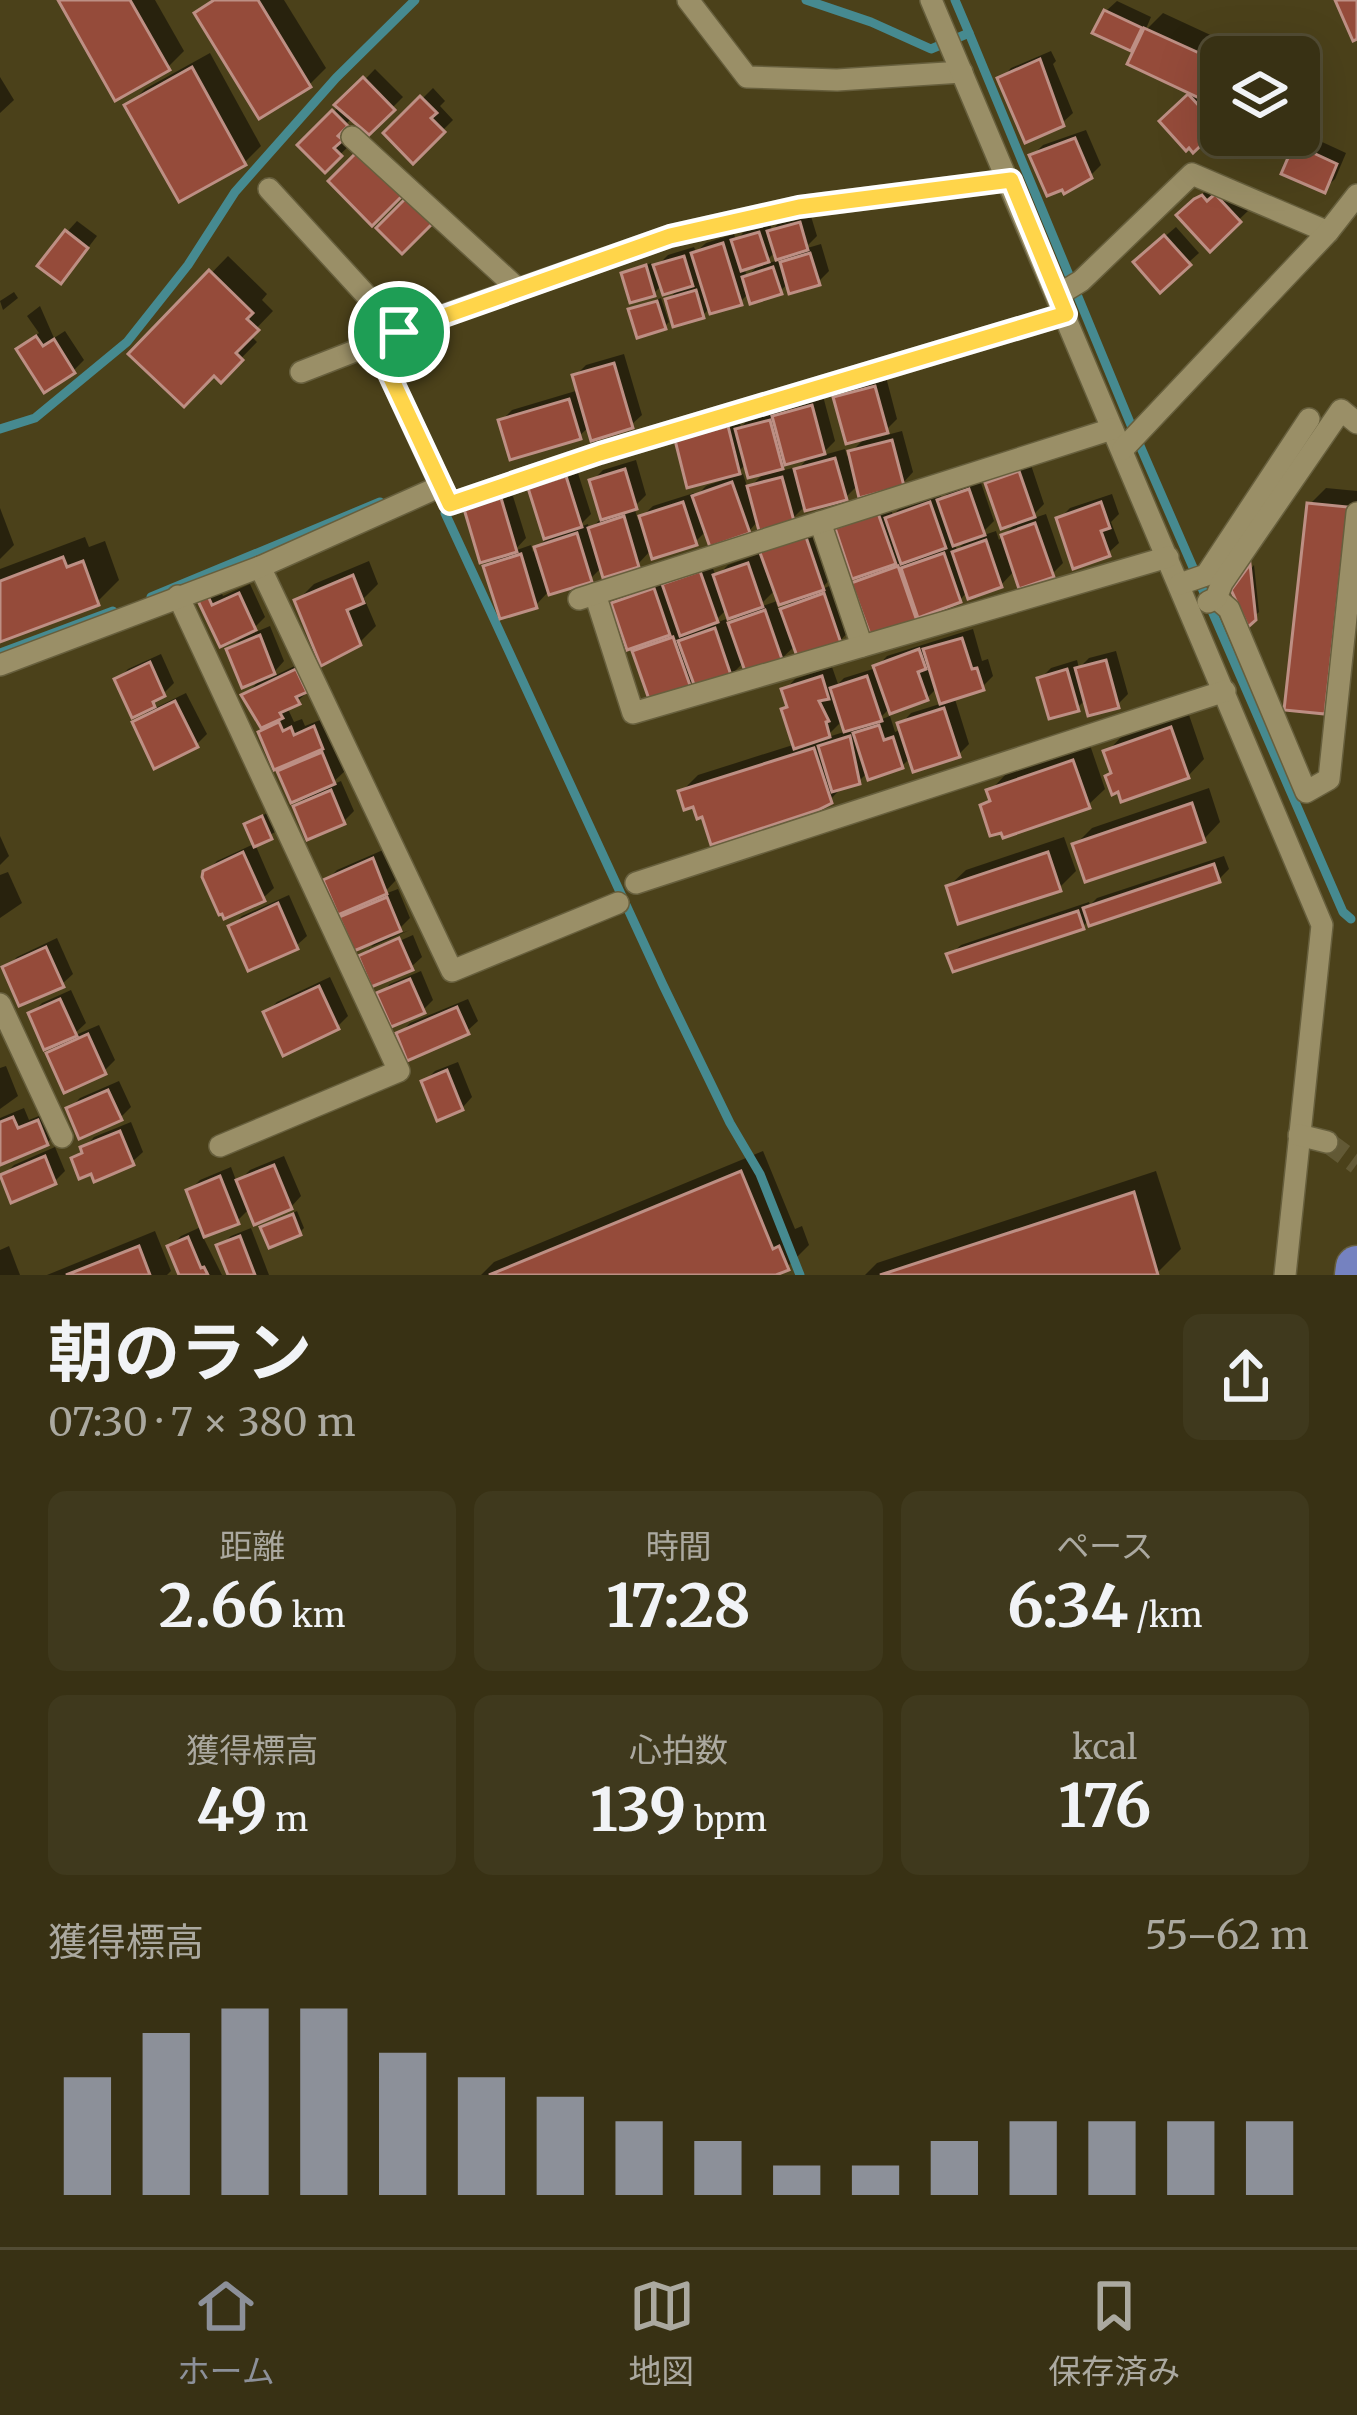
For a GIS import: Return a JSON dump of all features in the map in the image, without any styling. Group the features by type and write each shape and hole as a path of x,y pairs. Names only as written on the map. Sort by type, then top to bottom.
{"street":[{"path":"688,0 747,77 836,80 962,72"},
{"path":"931,0 1068,295 1127,438 1168,557 1192,580 1204,603 1225,691 1322,925 1285,1275"},
{"path":"352,137 518,289"},
{"path":"392,338 383,361 450,504 1068,295 1192,174 1328,232"},
{"path":"301,372 670,236 799,207 1011,180"},
{"path":"269,189 392,338"},
{"path":"1168,557 633,713 587,596 820,522 1127,438 1328,232 1357,195"},
{"path":"1204,603 1340,410 1357,423"},
{"path":"1192,580 1309,419"},
{"path":"0,665 260,567 441,486"},
{"path":"1204,603 1229,609 1306,792 1329,779 1350,652 1357,513"},
{"path":"820,522 862,646"},
{"path":"260,567 452,971 618,903"},
{"path":"178,596 399,1071 220,1146"},
{"path":"636,884 1225,691"},
{"path":"0,1004 62,1137"},
{"path":"1299,1135 1327,1142"}],"building":[{"path":"58,0 130,0 170,70 115,101"},
{"path":"214,0 258,0 311,87 259,119 194,13"},
{"path":"1335,0 1357,0 1357,39 1353,41"},
{"path":"1104,10 1142,28 1131,51 1092,33"},
{"path":"1144,28 1200,53 1200,98 1127,64"},
{"path":"1040,59 1064,126 1025,143 997,78"},
{"path":"192,67 246,165 179,202 124,105"},
{"path":"363,77 395,110 369,135 334,105"},
{"path":"1188,94 1200,107 1200,146 1193,153 1189,148 1186,151 1159,121"},
{"path":"420,96 437,113 431,118 445,132 413,164 383,133"},
{"path":"332,110 348,126 334,148 342,156 325,173 297,145"},
{"path":"1075,138 1092,178 1064,194 1062,190 1047,196 1029,155"},
{"path":"358,151 402,196 372,226 328,181"},
{"path":"1289,156 1320,156 1337,164 1325,193 1281,174"},
{"path":"1215,194 1241,222 1210,252 1176,215 1194,199 1202,195 1207,201"},
{"path":"406,198 432,224 402,254 376,228"},
{"path":"800,222 808,250 776,260 767,231"},
{"path":"65,230 88,248 61,284 37,266"},
{"path":"759,232 769,262 741,271 731,240"},
{"path":"1164,235 1191,265 1160,293 1133,262"},
{"path":"723,243 742,305 710,314 691,253"},
{"path":"810,253 820,285 789,294 780,262"},
{"path":"684,256 693,286 663,295 653,265"},
{"path":"646,265 655,296 630,303 621,273"},
{"path":"773,267 782,294 750,304 742,277"},
{"path":"209,270 253,313 247,319 259,330 236,353 243,360 221,383 214,376 184,407 128,354"},
{"path":"696,290 704,318 673,327 665,299"},
{"path":"657,301 666,329 637,338 628,309"},
{"path":"36,336 43,346 54,339 75,373 44,393 16,349"},
{"path":"614,363 633,428 591,441 572,375"},
{"path":"875,386 888,433 846,444 833,397"},
{"path":"569,399 581,439 510,460 498,420"},
{"path":"812,405 825,454 785,465 772,416"},
{"path":"770,420 783,469 748,478 735,429"},
{"path":"728,426 740,474 687,488 675,440"},
{"path":"892,440 904,486 859,498 848,451"},
{"path":"835,458 847,500 805,511 794,469"},
{"path":"625,469 637,509 601,520 589,480"},
{"path":"1019,471 1035,517 1001,529 985,483"},
{"path":"566,476 582,527 544,539 528,488"},
{"path":"782,477 794,521 759,531 747,486"},
{"path":"732,482 750,533 710,547 692,496"},
{"path":"969,489 985,535 953,546 937,500"},
{"path":"501,498 517,552 480,563 464,509"},
{"path":"683,502 697,545 652,559 639,516"},
{"path":"930,502 946,548 901,564 885,518"},
{"path":"1101,502 1110,528 1101,531 1110,556 1073,569 1056,518"},
{"path":"1307,503 1348,507 1325,714 1284,710"},
{"path":"878,513 896,564 852,579 835,528"},
{"path":"624,516 639,567 603,578 588,528"},
{"path":"1035,523 1054,577 1019,589 1001,535"},
{"path":"577,533 592,582 549,595 534,547"},
{"path":"805,534 824,590 779,605 759,550"},
{"path":"986,540 1002,587 968,599 952,552"},
{"path":"944,553 961,602 918,618 901,568"},
{"path":"521,554 537,608 500,619 483,566"},
{"path":"63,557 67,567 83,561 99,605 0,642 0,581"},
{"path":"748,563 763,607 728,619 713,575"},
{"path":"1250,564 1256,620 1248,627 1231,590"},
{"path":"898,566 917,621 871,637 851,583"},
{"path":"700,571 718,622 680,636 662,584"},
{"path":"353,575 364,603 347,610 361,645 321,666 294,600"},
{"path":"654,588 670,635 627,650 611,603"},
{"path":"239,593 256,630 220,647 198,601 208,596 212,605"},
{"path":"824,593 841,643 798,659 780,609"},
{"path":"765,610 783,662 746,674 728,623"},
{"path":"715,628 732,678 696,690 678,641"},
{"path":"260,635 275,674 242,688 226,649"},
{"path":"673,637 691,688 650,702 632,651"},
{"path":"962,638 984,690 940,704 923,649"},
{"path":"919,649 926,669 918,672 928,700 890,714 873,666"},
{"path":"1106,660 1119,708 1088,716 1075,668"},
{"path":"150,662 165,696 153,702 155,707 132,718 114,679"},
{"path":"296,669 307,692 296,697 300,704 261,728 241,695"},
{"path":"1067,669 1079,711 1049,719 1037,678"},
{"path":"822,676 829,699 819,701 829,721 830,737 794,749 781,709 787,707 781,689"},
{"path":"867,676 882,721 844,732 830,688"},
{"path":"175,701 198,747 154,769 132,722"},
{"path":"944,708 960,757 913,772 897,723"},
{"path":"279,722 283,731 291,727 294,735 314,726 323,749 274,770 258,732"},
{"path":"879,725 884,740 893,737 903,768 868,780 853,733"},
{"path":"1171,727 1189,778 1121,802 1118,792 1112,795 1105,776 1111,773 1103,751"},
{"path":"850,736 860,784 832,792 818,746"},
{"path":"814,748 832,803 818,810 711,845 702,817 697,819 693,807 684,810 678,791"},
{"path":"322,752 335,784 291,803 277,771"},
{"path":"1073,760 1090,808 1003,838 1001,833 990,836 980,805 990,801 986,790"},
{"path":"331,790 345,824 307,840 293,806"},
{"path":"1192,803 1205,842 1085,882 1072,844"},
{"path":"262,816 272,839 254,847 244,824"},
{"path":"243,852 265,901 224,919 203,871"},
{"path":"1048,852 1061,891 958,924 946,886"},
{"path":"373,858 387,894 338,915 323,880"},
{"path":"1214,864 1220,882 1089,926 1083,908"},
{"path":"387,897 401,931 354,951 339,917"},
{"path":"278,903 298,949 248,971 228,926"},
{"path":"1078,911 1084,929 953,972 946,954"},
{"path":"399,938 413,970 371,987 358,956"},
{"path":"46,947 64,987 19,1006 2,967"},
{"path":"410,979 425,1013 391,1027 376,993"},
{"path":"319,986 339,1029 283,1056 263,1012"},
{"path":"60,999 77,1036 44,1050 28,1013"},
{"path":"457,1007 469,1034 407,1061 396,1033"},
{"path":"88,1034 106,1074 64,1093 46,1053"},
{"path":"447,1070 463,1110 437,1121 421,1081"},
{"path":"108,1090 122,1120 79,1139 66,1108"},
{"path":"13,1117 18,1128 38,1120 48,1145 0,1165 0,1122"},
{"path":"120,1131 134,1165 94,1182 91,1174 79,1179 71,1158 82,1153 80,1147"},
{"path":"45,1156 56,1184 11,1203 0,1175"},
{"path":"274,1165 292,1209 254,1225 236,1180"},
{"path":"741,1171 773,1249 779,1246 789,1270 776,1275 489,1275"},
{"path":"220,1176 239,1224 204,1237 186,1190"},
{"path":"1134,1192 1158,1275 880,1275"},
{"path":"293,1214 301,1235 269,1248 260,1227"},
{"path":"240,1236 255,1275 228,1275 216,1245"},
{"path":"188,1237 208,1275 179,1275 167,1246"},
{"path":"139,1246 150,1275 66,1275"}],"waterway":[{"path":"0,429 35,418 127,342 188,265 235,192 336,78 415,0"},
{"path":"806,0 931,49 969,33 1131,425 1343,912 1351,919"},
{"path":"955,0 969,33"},
{"path":"151,597 380,502"},
{"path":"445,513 663,985 760,1174 800,1275"},
{"path":"0,653 113,611"}],"tunnel":[{"path":"1327,1142 1357,1164"}],"route":[{"path":"1011,180 1066,314 600,453 450,504 383,361 386,344 399,332 670,236 799,207 1011,180"}]}
